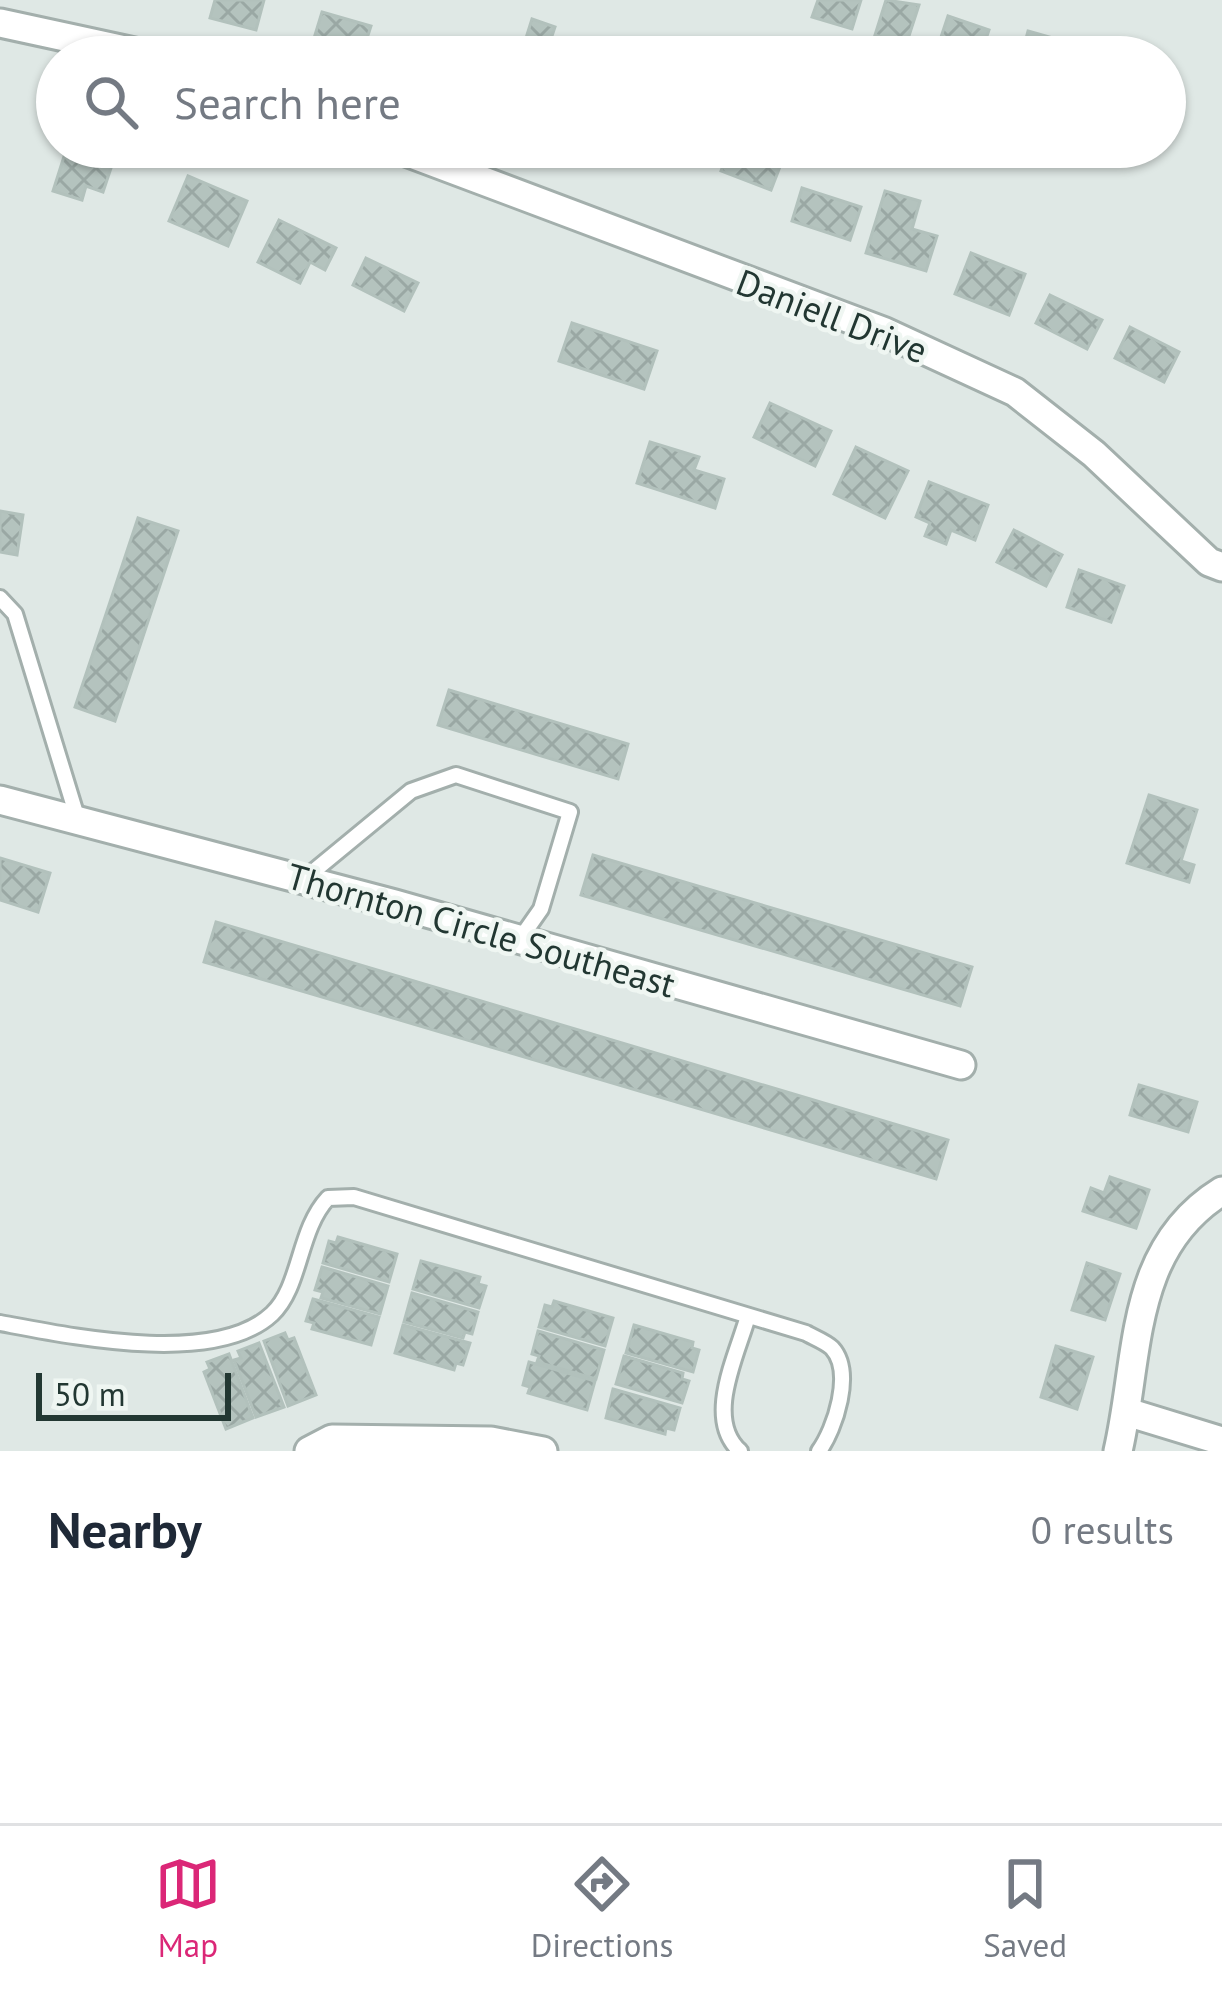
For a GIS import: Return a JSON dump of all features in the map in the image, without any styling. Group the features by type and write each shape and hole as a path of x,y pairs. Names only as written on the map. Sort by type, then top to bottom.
{"street":[{"path":"0,23 60,36"},
{"name":"Daniell Drive","path":"449,168 885,332 1015,392 1094,454 1209,562 1222,567"},
{"name":"Thornton Circle Southeast","path":"0,800 962,1065"},
{"path":"1118,1451 1136,1323 1160,1258 1190,1211 1222,1191"},
{"path":"1127,1412 1222,1441"},
{"path":"309,1451 332,1439 491,1441 543,1451"}],"lane":[{"path":"0,598 15,614 78,820"},
{"path":"303,880 411,791 456,775 570,812 541,909 520,940"},
{"path":"0,1323 161,1344 200,1344 244,1329 273,1313 311,1216 328,1198 354,1198 806,1333 832,1348 841,1369 842,1390 819,1451"},
{"path":"740,1451 723,1426 724,1402 748,1316"}],"building":[{"path":"215,0 264,0 256,30 210,18"},
{"path":"818,0 861,0 852,29 812,17"},
{"path":"886,0 919,5 909,36 875,35"},
{"path":"322,12 371,26 368,36 315,36"},
{"path":"948,16 989,30 987,36 941,36"},
{"path":"532,19 555,27 552,36 527,36"},
{"path":"60,168 111,168 103,192 86,186 82,200 53,191"},
{"path":"722,168 779,168 771,190"},
{"path":"188,176 247,201 228,246 169,221"},
{"path":"802,188 861,207 850,240 792,221"},
{"path":"885,191 920,201 912,229 937,236 926,271 866,253"},
{"path":"279,220 336,248 325,270 310,262 300,283 258,262"},
{"path":"971,253 1025,274 1009,315 955,294"},
{"path":"366,258 418,283 404,311 353,285"},
{"path":"1050,295 1102,320 1087,349 1036,323"},
{"path":"572,323 657,351 644,389 559,361"},
{"path":"1130,327 1179,352 1164,382 1115,358"},
{"path":"770,403 831,431 815,466 754,437"},
{"path":"650,442 699,457 694,470 724,479 715,508 637,483"},
{"path":"856,447 908,471 885,518 834,494"},
{"path":"929,482 988,505 975,540 951,530 946,544 925,536 930,523 916,517"},
{"path":"0,511 23,515 17,555 0,552"},
{"path":"138,518 178,531 115,721 75,707"},
{"path":"1014,530 1062,555 1046,586 997,562"},
{"path":"1079,570 1124,586 1111,622 1067,607"},
{"path":"449,690 628,744 618,779 438,725"},
{"path":"1149,795 1197,810 1181,861 1194,865 1189,882 1127,863"},
{"path":"593,855 972,967 960,1006 581,895"},
{"path":"0,858 50,873 38,912 0,900"},
{"path":"216,922 948,1140 936,1179 204,962"},
{"path":"1139,1085 1197,1102 1188,1132 1130,1115"},
{"path":"1110,1177 1149,1190 1136,1228 1083,1211 1091,1188 1104,1193"},
{"path":"338,1237 397,1254 389,1282 323,1263 329,1241 336,1243"},
{"path":"421,1261 480,1277 478,1284 486,1286 479,1308 413,1289"},
{"path":"1087,1263 1120,1274 1105,1320 1072,1310"},
{"path":"322,1267 388,1286 380,1314 321,1298 323,1292 315,1290"},
{"path":"412,1293 478,1312 472,1334 465,1332 463,1338 404,1322"},
{"path":"313,1299 379,1317 371,1345 312,1329 314,1323 306,1321"},
{"path":"554,1301 613,1318 605,1346 539,1327 545,1305 552,1307"},
{"path":"403,1325 470,1343 463,1365 456,1363 454,1370 395,1353"},
{"path":"634,1325 693,1342 692,1348 699,1350 693,1372 626,1353"},
{"path":"538,1331 604,1350 596,1379 537,1362 539,1356 532,1354"},
{"path":"285,1333 288,1340 294,1338 316,1395 288,1406 264,1341"},
{"path":"259,1343 284,1407 256,1417 234,1360 241,1358 238,1351"},
{"path":"1056,1346 1093,1357 1077,1409 1041,1397"},
{"path":"229,1354 253,1418 226,1429 204,1372 210,1369 207,1362"},
{"path":"624,1356 683,1373 682,1379 689,1381 682,1403 616,1384"},
{"path":"529,1362 595,1381 587,1410 528,1393 530,1387 523,1385"},
{"path":"613,1389 680,1408 674,1430 666,1428 665,1434 606,1418"}]}
